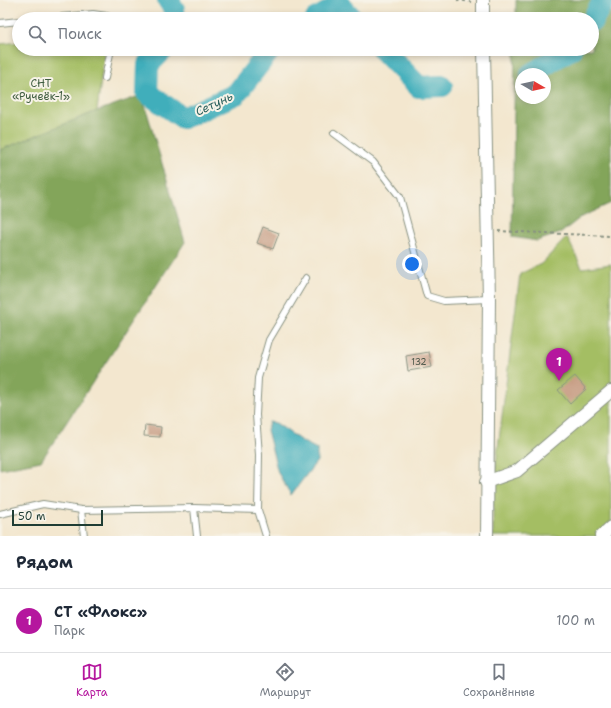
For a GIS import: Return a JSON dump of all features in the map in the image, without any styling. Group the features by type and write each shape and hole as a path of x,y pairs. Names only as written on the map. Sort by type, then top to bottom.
{"street":[{"path":"483,0 483,12"},
{"path":"484,56 489,299 486,536"},
{"path":"486,482 517,471 611,391"},
{"path":"601,536 611,527"}],"lane":[{"path":"0,23 12,22"},
{"path":"105,78 110,56"},
{"path":"334,133 373,162 400,197 427,296 444,301 489,299"},
{"path":"266,536 258,510 259,455 256,415 258,378 269,340 306,278"},
{"path":"0,514 43,504 81,510 194,508 258,510"},
{"path":"194,508 197,536"},
{"path":"81,510 84,536"}],"path":[{"path":"487,231 611,236"}],"green space":[{"path":"516,0 611,0 611,203 581,217 561,233 537,241 512,237 515,56 599,56 599,12 516,12"},
{"name":"СНТ «Ручеёк-1»","path":"12,43 12,56 104,56 97,111 0,150 0,44"},
{"path":"142,95 185,242 41,461 0,469 0,150 97,111"},
{"path":"567,237 582,268 611,264 611,536 493,536 493,487 520,274 541,264"}],"water":[{"path":"269,422 276,423 303,442 317,449 317,461 291,495 278,473 267,430"}],"building":[{"path":"263,227 279,233 273,249 257,243"},
{"path":"429,352 432,367 408,371 406,356"},
{"path":"575,376 586,389 570,404 558,390"},
{"path":"145,425 161,427 160,437 144,436"}],"waterway":[{"name":"Сетунь","path":"168,0 174,12"},
{"name":"Сетунь","path":"597,12 604,0"},
{"name":"Сетунь","path":"328,12 340,5 346,12"},
{"name":"Сетунь","path":"157,56 148,65 147,93 183,118 236,94 266,56"},
{"name":"Сетунь","path":"389,56 419,87 442,86"},
{"name":"Сетунь","path":"541,68 560,56"}],"place":[{"name":"СТ «Флокс»","path":"559,381"}]}
